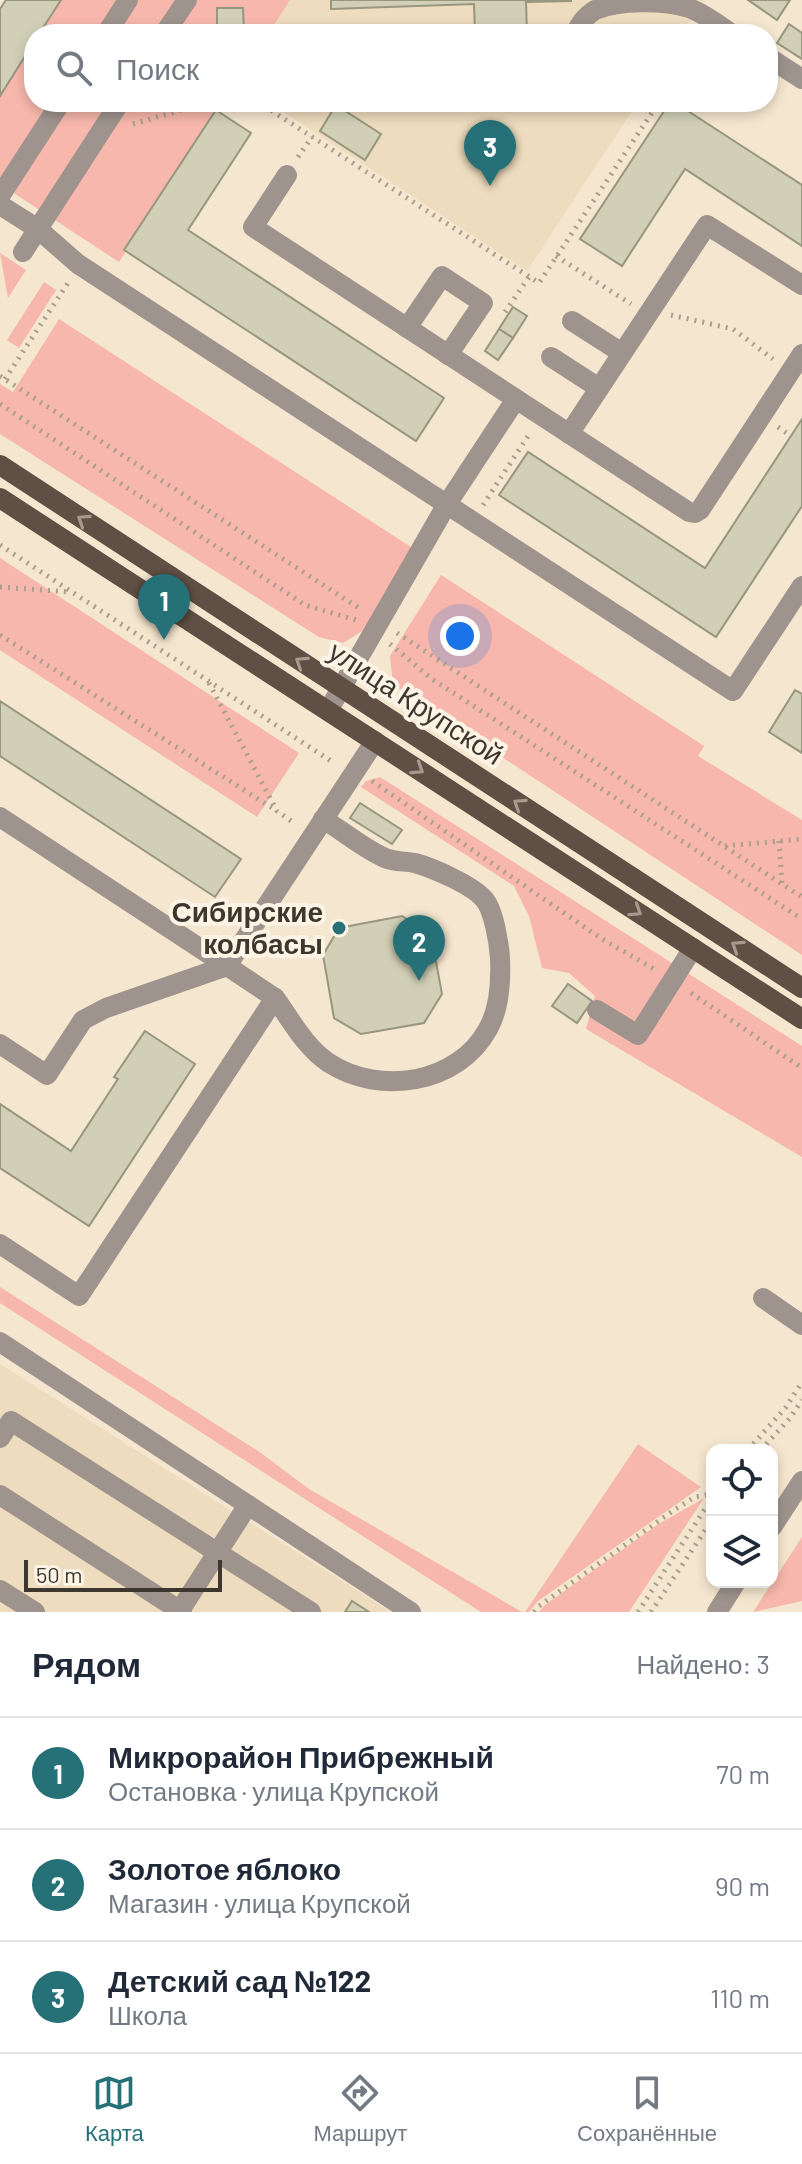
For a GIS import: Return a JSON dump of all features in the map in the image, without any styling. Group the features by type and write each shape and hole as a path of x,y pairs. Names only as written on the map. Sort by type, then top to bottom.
{"main road":[{"name":"улица Крупской","path":"0,465 802,988"},
{"name":"улица Крупской","path":"0,498 802,1019"}],"street":[{"path":"112,24 128,0"},
{"path":"171,24 187,0"},
{"path":"580,24 596,10 618,3 647,3 684,6 717,24"},
{"path":"778,63 802,79"},
{"path":"0,196 55,112"},
{"path":"23,252 114,112"},
{"path":"287,175 253,227 689,512 695,513 795,381 802,354"},
{"path":"0,205 38,229 78,264 733,691 802,586"},
{"path":"569,434 707,225 802,285"},
{"path":"407,328 442,276 452,282 483,303 448,355"},
{"path":"572,321 622,353"},
{"path":"551,357 599,388"},
{"path":"328,711 447,504 516,399"},
{"path":"0,1044 47,1075 83,1020 106,1008 227,966 375,741"},
{"path":"0,817 275,998 308,1045 329,1063 359,1076 399,1083 440,1073 471,1053 490,1027 501,985 499,941 485,900 445,873 414,863 386,859 318,827"},
{"path":"597,1010 638,1035 693,948"},
{"path":"0,1244 79,1296 275,998"},
{"path":"763,1298 802,1325"},
{"path":"0,1342 411,1612"},
{"path":"0,1438 11,1421 311,1612"},
{"path":"778,1518 802,1481"},
{"path":"0,1495 180,1612 248,1505"},
{"path":"717,1612 732,1588"},
{"path":"0,1590 35,1612"}],"path":[{"path":"99,135 176,112"},
{"path":"274,112 539,283 652,112"},
{"path":"57,274 69,281 2,378 378,627 802,897"},
{"path":"0,404 305,605 378,627 432,679 802,919"},
{"path":"472,521 533,429"},
{"path":"0,545 352,775 377,783 602,939 672,980 802,1068"},
{"path":"0,587 71,592"},
{"path":"0,635 277,811 318,827"},
{"path":"209,682 277,811"},
{"path":"725,846 802,839"},
{"path":"779,841 782,884"},
{"path":"753,1444 786,1407 802,1382"},
{"path":"766,1444 802,1400"},
{"path":"534,1612 674,1510 695,1497 706,1496"},
{"path":"638,1612 706,1505"},
{"path":"651,1612 706,1529"}],"shaded area":[{"path":"62,0 290,0 274,24 46,24"},
{"path":"219,0 704,0 688,24 203,24"},
{"path":"24,58 24,112 216,112 119,262 0,184 0,95"},
{"path":"283,112 631,112 527,271"},
{"path":"0,253 26,270 8,298"},
{"path":"44,282 56,290 19,348 7,340"},
{"path":"59,319 411,547 364,630 343,643 319,637 0,434 0,384 13,392"},
{"path":"0,558 299,753 257,817 0,650"},
{"path":"441,575 704,746 698,756 802,820 802,955 393,685 390,656"},
{"path":"380,777 802,1046 802,1157 586,1029 595,996 569,973 542,968 529,916 514,886 361,787 366,781"},
{"path":"0,1287 261,1453 309,1489 522,1612 481,1612 0,1303"},
{"path":"0,1364 391,1612 0,1612"},
{"path":"638,1444 701,1487 525,1612"},
{"path":"704,1498 629,1612 539,1612 657,1525"},
{"path":"802,1537 802,1601 753,1612 769,1588 778,1588 778,1574"}],"building":[{"path":"6,0 61,0 45,24 24,24 24,58 0,96 0,9"},
{"path":"331,0 571,0 526,2 527,24 475,24 474,4 331,9"},
{"path":"748,0 790,0 777,20"},
{"path":"217,8 243,8 244,24 217,24"},
{"path":"789,24 802,33 802,59 778,44"},
{"path":"215,112 219,112 251,133 188,230 444,398 416,441 124,250"},
{"path":"332,112 347,112 381,134 365,160 320,131"},
{"path":"663,112 689,112 802,185 802,246 685,169 622,266 580,239"},
{"path":"513,307 527,316 513,338 499,329"},
{"path":"499,329 513,338 498,360 485,351"},
{"path":"802,419 802,506 716,637 499,495 528,452 705,568"},
{"path":"795,690 802,694 802,753 769,732"},
{"path":"0,701 241,859 215,897 0,756"},
{"path":"360,803 402,830 392,844 350,818"},
{"path":"402,916 431,934 442,994 424,1023 361,1034 334,1018 323,955 339,928"},
{"path":"568,984 592,1001 577,1023 552,1006"},
{"path":"145,1031 195,1064 89,1226 0,1168 0,1104 71,1151"},
{"path":"352,1601 369,1612 345,1612"}],"place":[{"name":"Детский сад №122","path":"490,186"},
{"name":"Микрорайон Прибрежный","path":"164,640"},
{"name":"Сибирские колбасы","path":"339,928"},
{"name":"Золотое яблоко","path":"419,981"}]}
